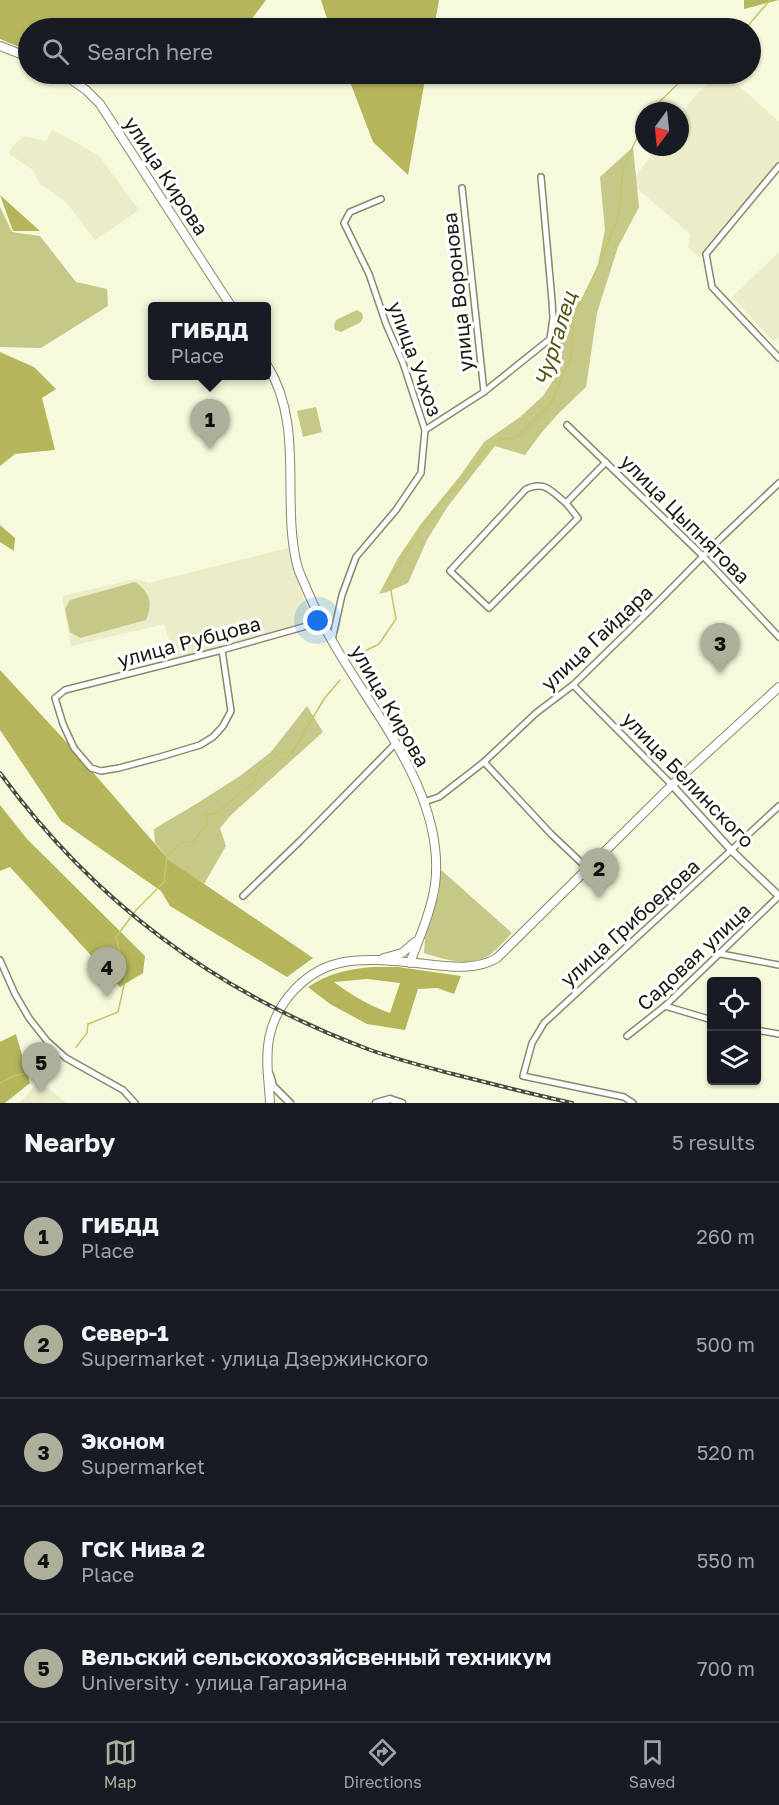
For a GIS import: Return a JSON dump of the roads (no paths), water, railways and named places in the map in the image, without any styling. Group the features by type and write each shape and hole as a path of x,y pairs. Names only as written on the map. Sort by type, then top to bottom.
{"main road":[{"path":"0,46 18,53"},
{"name":"улица Кирова","path":"77,84 100,104 228,302"},
{"name":"улица Кирова","path":"271,373 281,392 286,409 290,446 291,526 297,567 321,622 396,743 424,802 434,840 436,872 433,898 410,963"},
{"path":"377,960 474,966 491,962 497,958 672,785 779,687"},
{"path":"270,1103 269,1040 275,1019 284,1002 298,985 315,972 335,964 377,960 402,953 414,943 422,931"},
{"path":"416,945 418,957 428,964"}],"street":[{"path":"779,166 706,254 712,287 779,358"},
{"path":"425,430 484,392 547,342 551,336 552,301 541,177"},
{"name":"улица Воронова","path":"462,188 484,392"},
{"name":"улица Учхоз","path":"332,640 342,595 356,557 396,510 421,473 425,430 403,363 386,324 369,274 344,223 350,212 381,199"},
{"name":"улица Цыпнятова","path":"567,425 703,556 779,637"},
{"path":"566,503 606,462"},
{"name":"улица Гайдара","path":"424,802 438,797 484,762 536,713 573,685 779,483"},
{"path":"535,485 544,486 566,503 578,518 489,608 450,571 526,489 535,485"},
{"name":"улица Рубцова","path":"222,650 231,711 223,726 213,737 200,745 101,771 91,768 74,748 55,698 65,690 321,622"},
{"name":"улица Белинского","path":"573,685 672,785 732,851 779,896"},
{"path":"243,896 396,743"},
{"path":"484,762 551,834 587,868"},
{"name":"улица Грибоедова","path":"633,1103 624,1096 523,1076 532,1043 544,1023 779,807"},
{"name":"Садовая улица","path":"627,1036 665,1006 779,896"},
{"path":"721,954 779,965"},
{"path":"0,960 15,994 29,1018 47,1041 66,1058 123,1090 135,1103"},
{"path":"665,1006 707,1019"},
{"path":"761,1031 779,1035"},
{"path":"268,1065 273,1086 290,1103"},
{"path":"376,1103 390,1099 402,1103"}],"waterway":[{"name":"Чургалец","path":"755,18 770,0"},
{"name":"Чургалец","path":"659,102 678,84"},
{"name":"Чургалец","path":"356,668 363,652 379,644 396,619 389,580 429,517 482,455 499,439 516,438 552,402 571,356 574,316 597,269 619,215 623,168 635,142"},
{"name":"Чургалец","path":"76,1047 87,1033 88,1024 118,1012 126,976 116,937 137,909 164,882 167,856 181,842 192,842 207,825 206,815 216,813 255,781 258,770 280,753 292,753 324,699 340,680"},
{"name":"Чургалец","path":"0,1083 11,1077 52,1065"}],"railway":[{"path":"0,773 37,820 76,863 118,902 162,938 209,970 258,999 310,1025 387,1056 572,1103"}],"place":[{"name":"ГИБДД","path":"210,449"},
{"name":"Эконом","path":"720,673"},
{"name":"Север-1","path":"599,898"},
{"name":"ГСК Нива 2","path":"107,997"},
{"name":"Вельский сельскохозяйсвенный техникум","path":"41,1092"}]}
